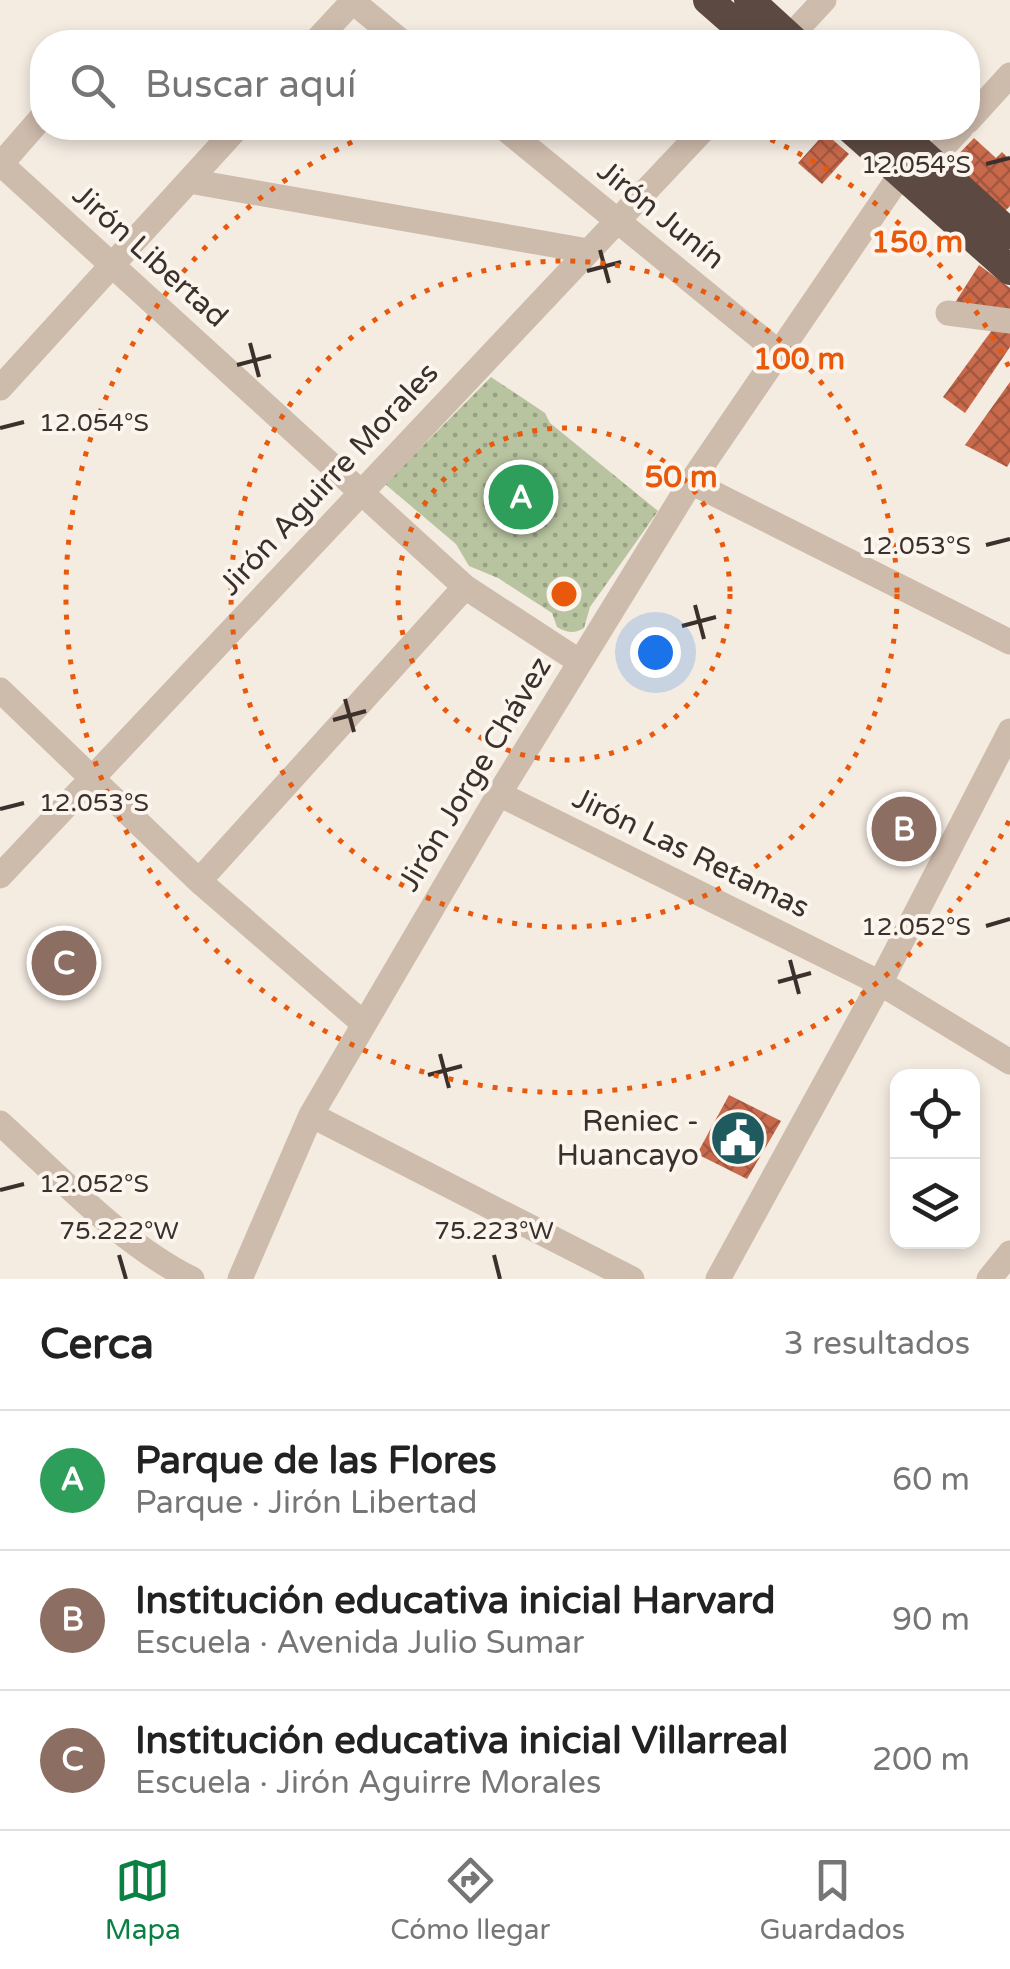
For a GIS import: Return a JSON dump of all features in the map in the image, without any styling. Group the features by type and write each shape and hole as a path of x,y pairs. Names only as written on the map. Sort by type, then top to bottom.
{"highway":[{"path":"708,0 742,30"},
{"path":"749,0 779,30"},
{"path":"863,140 1010,270"},
{"path":"908,140 1010,234"}],"street":[{"path":"326,30 352,0 388,30"},
{"path":"799,30 824,0"},
{"path":"980,107 1010,75"},
{"path":"0,163 30,130"},
{"path":"0,388 226,140"},
{"name":"Jirón Junín","path":"518,140 778,352"},
{"name":"Jirón Aguirre Morales","path":"0,876 694,140"},
{"path":"901,174 931,160 950,140"},
{"name":"Jirón Libertad","path":"0,163 464,587 580,662"},
{"name":"Jirón Jorge Chávez","path":"240,1279 311,1116 499,794 691,482 901,174"},
{"path":"188,181 588,251"},
{"path":"948,313 1010,321"},
{"path":"691,482 1010,642"},
{"path":"198,881 464,587"},
{"path":"0,690 198,881 364,1024"},
{"path":"718,1279 880,983 1010,731"},
{"name":"Jirón Las Retamas","path":"499,794 880,983 1010,1062"},
{"path":"311,1116 632,1279"},
{"path":"0,1123 112,1223 172,1269 192,1279"},
{"path":"989,1279 1010,1253"}],"green space":[{"path":"491,377 545,413 550,423 658,511 590,607 584,628 577,631 557,627 552,613 498,578 469,566 456,544 385,484"}],"building":[{"path":"819,140 833,140 849,154 822,184 798,163"},
{"path":"972,140 996,158 1002,152 1010,160 1010,206 1004,212 951,162"},
{"path":"979,265 1010,288 1010,319 951,309"},
{"path":"995,326 1010,330 1010,347 965,413 943,397"},
{"path":"1010,382 1010,462 1007,467 965,445"},
{"name":"Reniec - Huancayo","path":"729,1095 781,1121 747,1179 697,1154"}],"place":[{"name":"Parque de las Flores","path":"521,497"},
{"name":"Institución educativa inicial Harvard","path":"904,829"},
{"name":"Institución educativa inicial Villarreal","path":"64,963"},
{"name":"Reniec - Huancayo","path":"738,1138"}]}
